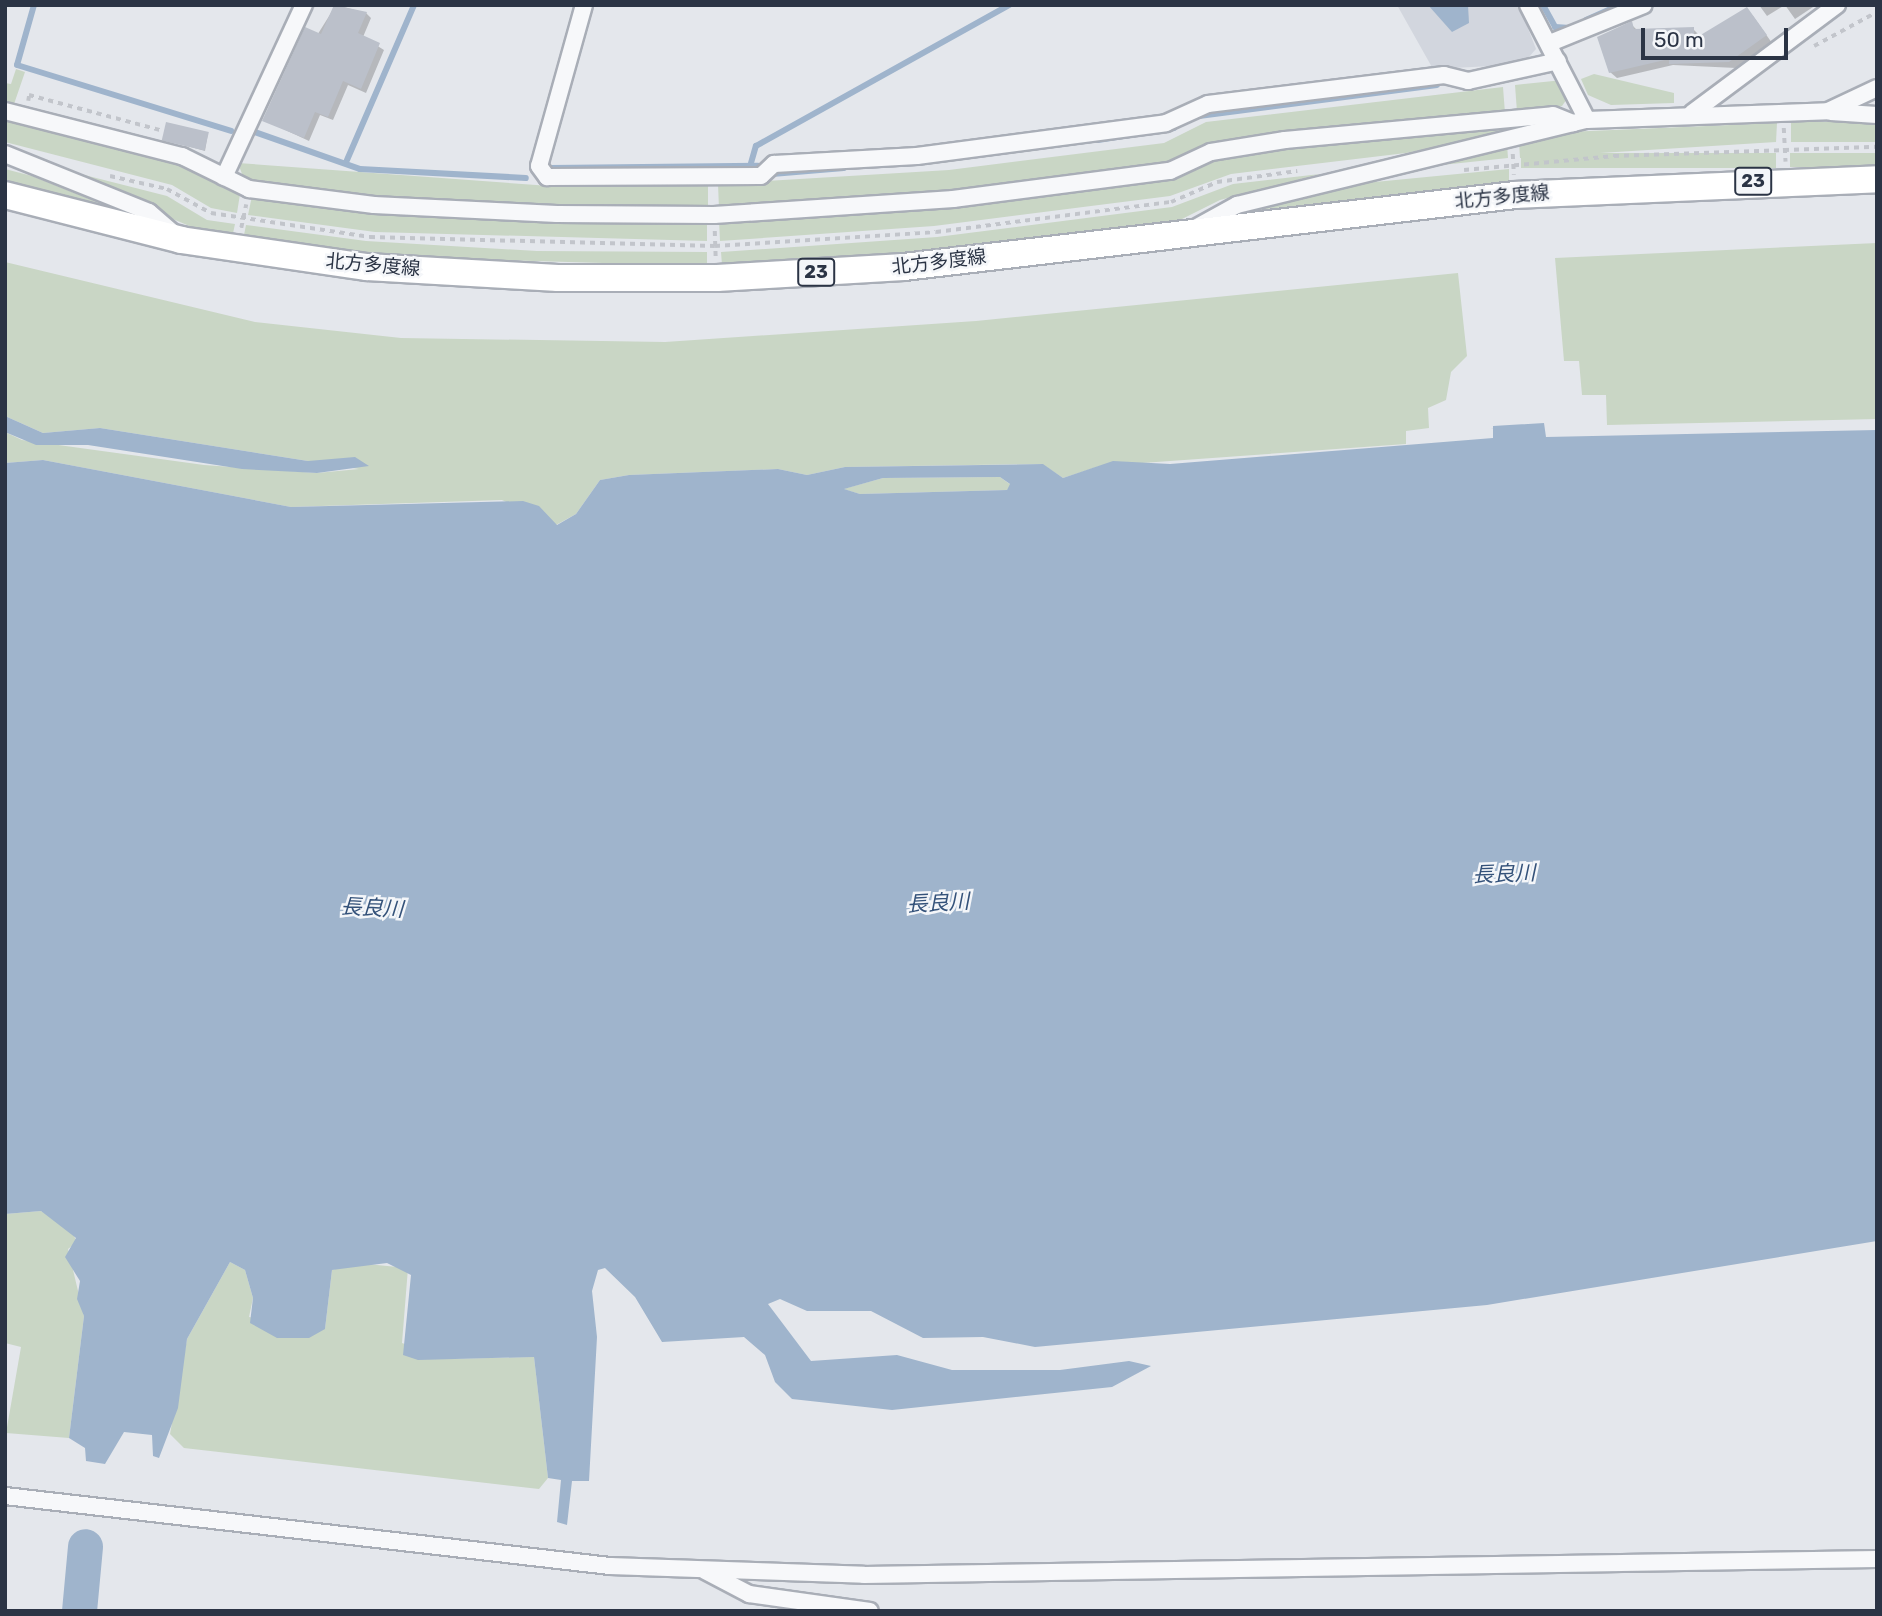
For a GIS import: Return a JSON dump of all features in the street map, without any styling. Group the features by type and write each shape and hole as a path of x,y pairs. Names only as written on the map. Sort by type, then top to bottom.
{"main road":[{"name":"北方多度線","path":"5,195 181,240 381,267 717,278 904,267 1191,230 1515,195 1787,180 1877,179"}],"street":[{"path":"224,177 303,5"},
{"path":"584,5 539,166 547,177 761,176 774,164 917,156 1166,123 1208,104 1444,75 1468,81 1558,61"},
{"path":"1528,5 1550,43 1580,121"},
{"path":"1550,43 1644,5"},
{"path":"1692,113 1837,5"},
{"path":"1828,111 1877,88"},
{"path":"1191,230 1237,205 1580,121 1783,108 1877,115"},
{"path":"5,111 182,156 248,189 374,205 714,215 953,199 1170,171 1211,152 1285,140 1553,115 1580,121"},
{"path":"5,154 149,212 181,240"},
{"path":"5,1496 487,1554 700,1568 940,1577 1552,1559 1877,1559"},
{"path":"700,1568 749,1594 870,1611"}],"path":[{"path":"1783,108 1787,180"},
{"path":"237,249 248,189"}],"shaded area":[{"path":"1397,5 1519,5 1536,49 1528,58 1492,66 1433,69"}],"green space":[{"path":"16,69 25,72 13,107 5,104 5,83 11,84"},
{"path":"1594,74 1674,93 1674,103 1611,105 1588,95 1581,79"},
{"path":"1563,80 1569,96 1562,106 1517,112 1515,85"},
{"path":"1503,87 1505,113 1165,166 952,193 719,209 718,184 949,170 1164,143 1206,122"},
{"path":"5,119 180,165 240,194 237,213 211,208 172,185 5,142"},
{"path":"1791,122 1877,122 1877,142 1791,142"},
{"path":"1777,123 1776,142 1520,158 1519,141 1566,132"},
{"path":"1505,124 1506,132 1406,153 1231,174 1170,196 934,226 720,241 719,220 956,204 1284,146"},
{"path":"1507,144 1508,158 1404,169"},
{"path":"1521,153 1776,153 1776,168 1521,168"},
{"path":"1790,153 1877,153 1877,167 1790,167"},
{"path":"238,163 564,187 708,184 708,209 375,198 245,182"},
{"path":"45,165 167,196 207,220 235,224 232,238 206,233"},
{"path":"5,169 32,176 144,221 5,183"},
{"path":"1509,169 1509,183 1239,212 1344,185"},
{"path":"1320,174 1220,200 1180,220 942,250 722,265 721,252 937,237 1172,207 1233,184"},
{"path":"252,196 707,221 707,241 375,232 248,215"},
{"path":"246,225 366,241 537,251 707,252 707,266 368,256 243,240"},
{"path":"1877,243 1877,419 1607,425 1606,395 1582,395 1579,361 1564,361 1555,258"},
{"path":"5,262 255,322 401,338 665,342 976,321 1458,273 1467,356 1451,372 1446,400 1428,408 1429,428 1406,431 1406,444 1100,466 1063,478 1042,464 845,467 807,475 778,469 629,475 600,480 576,514 556,525 502,500 291,507 43,460 5,463 5,432 22,440 204,465 317,473 359,469 100,428 43,433 5,416"},
{"path":"1000,477 1011,485 1007,490 860,494 843,489 883,478"},
{"path":"41,1211 70,1228 77,1242 68,1249 84,1316 69,1438 6,1433 21,1347 5,1343 5,1214"},
{"path":"230,1262 245,1270 253,1298 249,1317 325,1329 332,1270 356,1263 408,1268 402,1343 448,1359 534,1357 548,1478 539,1489 184,1448 170,1434 187,1339"}],"water":[{"path":"1428,5 1468,5 1469,23 1452,32"},
{"path":"5,416 43,433 100,428 308,461 355,457 369,466 317,473 242,469 88,445 36,445 5,432"},
{"name":"長良川","path":"1544,423 1546,437 1877,430 1877,1241 1487,1305 1035,1347 983,1337 923,1338 871,1311 807,1311 780,1299 768,1304 811,1361 897,1355 952,1370 1060,1370 1129,1361 1151,1366 1112,1387 892,1410 792,1399 775,1382 765,1355 744,1337 662,1342 635,1297 605,1268 598,1270 592,1291 597,1337 589,1481 572,1481 567,1525 557,1522 561,1480 548,1478 534,1357 418,1360 403,1355 411,1275 387,1263 332,1270 325,1329 309,1338 277,1338 250,1323 253,1298 245,1270 230,1262 187,1339 178,1408 159,1458 153,1456 152,1435 124,1432 105,1464 86,1461 85,1448 69,1438 84,1316 77,1299 80,1281 65,1257 76,1238 41,1211 5,1214 5,463 43,460 291,507 523,501 539,506 557,525 576,514 600,480 629,475 778,469 807,475 845,467 1043,464 1063,478 1113,461 1170,464 1493,438 1493,426","holes":["1000,477 1010,484 1007,490 860,494 844,489 883,478"]}],"building":[{"path":"334,5 367,12 358,33 380,43 361,89 343,81 328,117 315,112 304,138 262,121 305,27 321,34"},
{"path":"1747,7 1767,35 1729,62 1669,64 1669,59 1609,73 1597,37 1632,21 1634,29 1694,27 1694,39"},
{"path":"166,122 209,132 205,150 162,141"}],"waterway":[{"path":"34,5 17,65 231,131"},
{"path":"347,160 414,5"},
{"path":"751,163 756,146 1009,5"},
{"path":"1543,5 1555,27 1570,28"},
{"path":"1586,20 1619,5"},
{"path":"1199,116 1437,85"},
{"path":"1098,140 1174,128"},
{"path":"252,131 360,169 526,178"},
{"path":"551,168 758,166"},
{"path":"772,174 844,168"},
{"path":"79,1611 85,1546"}]}
